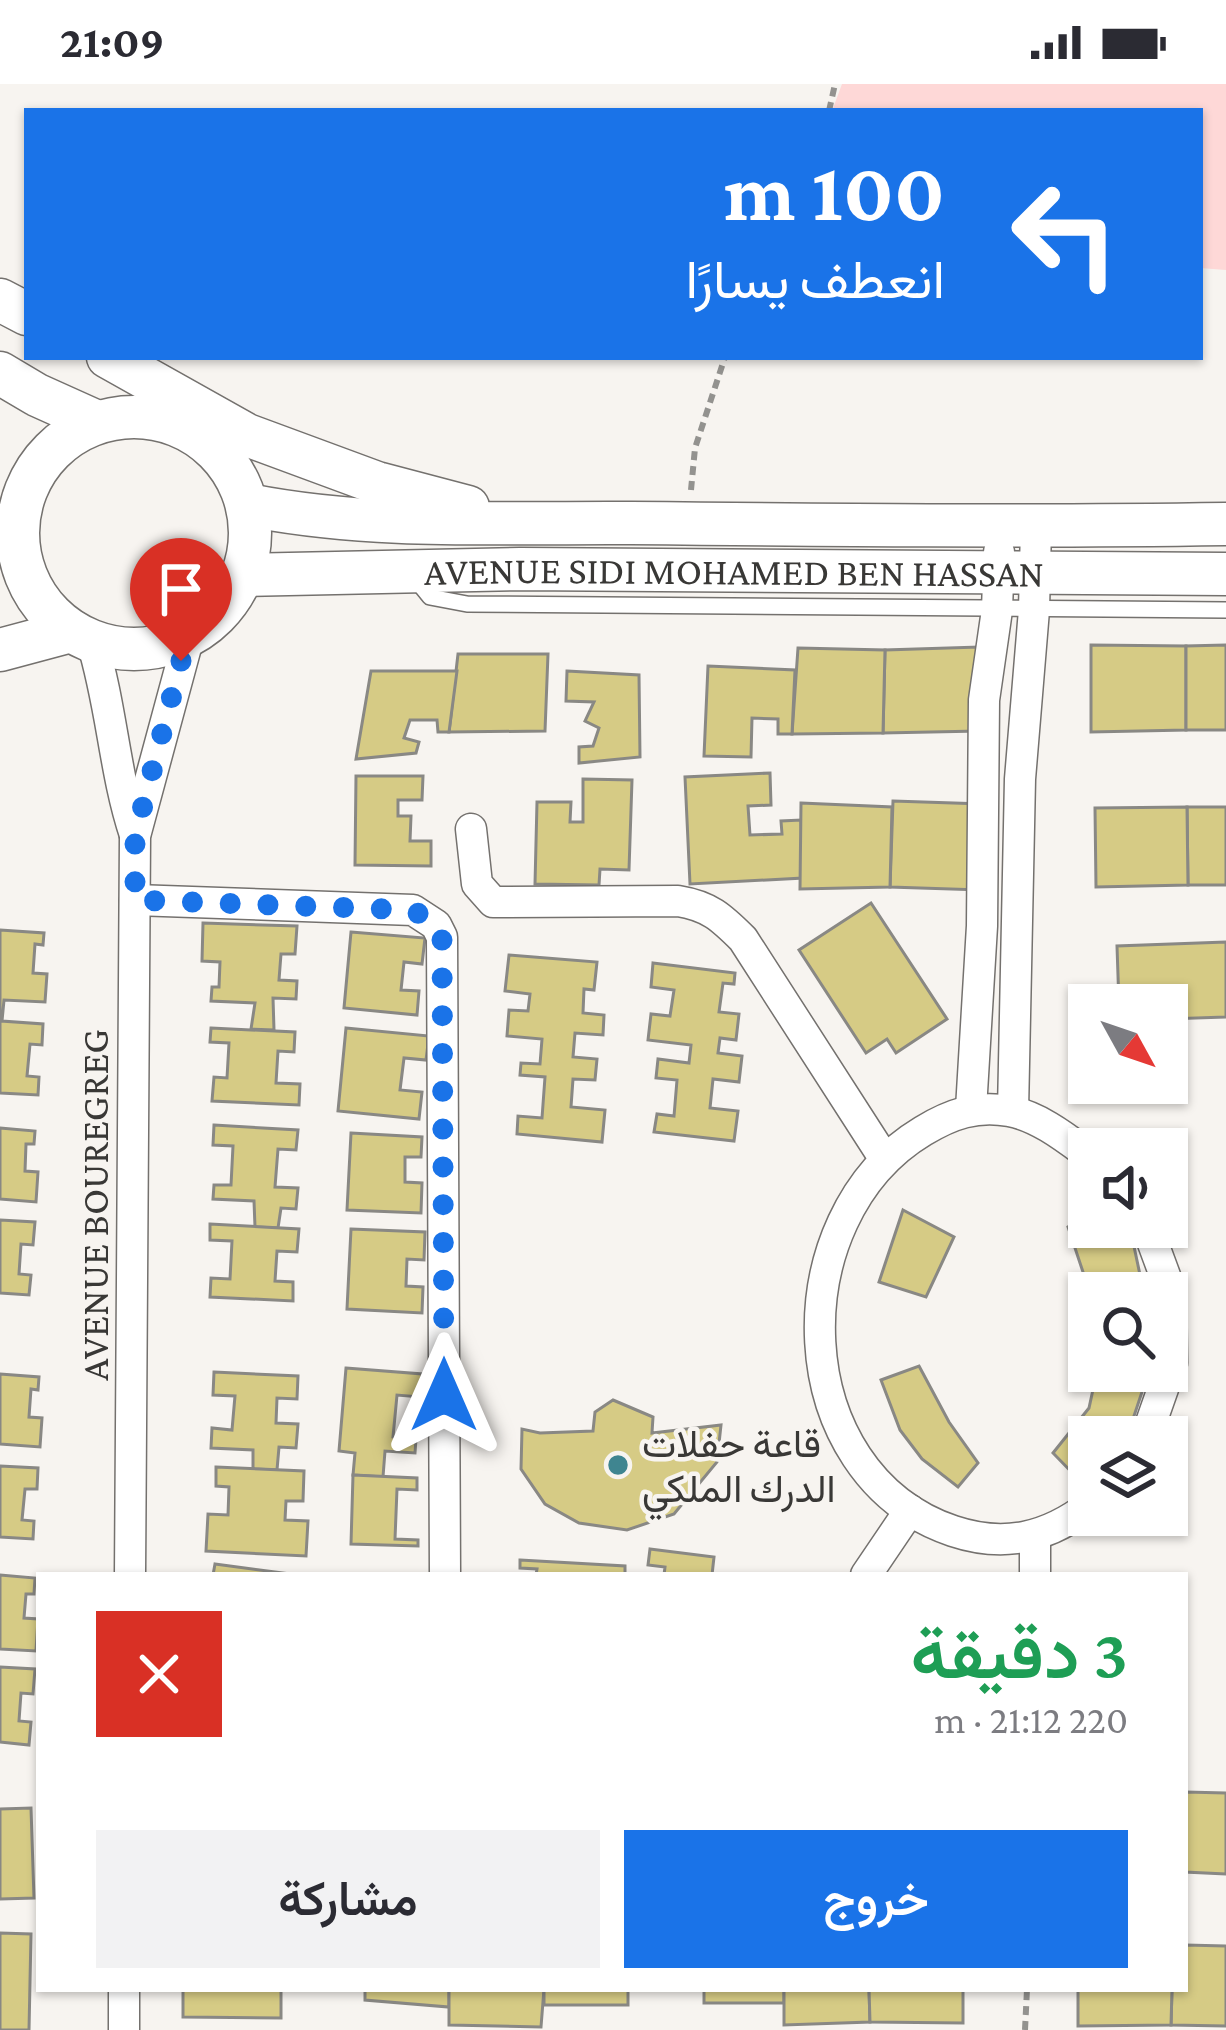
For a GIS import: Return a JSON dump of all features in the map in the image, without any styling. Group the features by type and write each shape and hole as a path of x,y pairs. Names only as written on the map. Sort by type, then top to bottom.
{"street":[{"path":"113,360 247,435 377,483 521,522"},
{"path":"0,373 97,422"},
{"path":"0,650 82,637 141,649 189,636 212,620 242,575 249,552 248,505 236,475 216,449 190,430 160,418 129,416 97,422 72,433 34,472 12,481 9,557 34,595 82,637"},
{"name":"AVENUE SIDI MOHAMED BEN HASSAN","path":"248,505 372,521 1226,524"},
{"path":"1013,1112 1019,526"},
{"name":"AVENUE SIDI MOHAMED BEN HASSAN","path":"242,575 520,568 1016,591 1226,574"},
{"path":"971,1109 982,926 984,700 1016,591"},
{"name":"AVENUE BOUREGREG","path":"130,1572 135,836 189,636"},
{"name":"AVENUE BOUREGREG","path":"82,637 111,713 119,778 135,836"},
{"path":"471,830 477,884 493,902 678,901 706,906 721,916 742,940 884,1158"},
{"path":"135,900 413,910 436,925 442,938 445,1572"},
{"path":"1068,1139 1013,1112 971,1109 939,1121 884,1158 834,1243 821,1283 818,1338 829,1400 849,1447 883,1489 910,1510 972,1538 1003,1541 1035,1536 1068,1522"},
{"path":"1153,1416 1172,1364 1171,1292 1155,1248"},
{"path":"868,1572 910,1510"},
{"path":"1035,1536 1035,1572"},
{"path":"124,1992 124,2030"}],"lane":[{"path":"1016,591 1226,610"}],"path":[{"path":"688,524 695,448 724,360"},
{"path":"1025,2030 1027,1992"}],"shaded area":[{"path":"842,84 1226,84 1226,270 1203,268 1203,108 833,108"}],"building":[{"path":"1091,645 1186,646 1186,730 1091,732"},
{"path":"1226,645 1226,730 1186,730 1186,646"},
{"path":"979,647 979,731 883,733 885,650"},
{"path":"798,648 885,650 883,733 792,734"},
{"path":"458,654 548,654 545,731 449,732"},
{"path":"708,666 795,670 792,734 778,734 778,719 752,718 751,757 704,756"},
{"path":"371,671 457,671 449,732 438,732 437,720 410,720 404,738 419,742 416,753 356,759"},
{"path":"567,671 639,675 640,757 579,763 579,747 593,746 599,728 585,721 594,702 566,701"},
{"path":"770,773 771,805 748,806 750,835 782,834 781,821 801,820 803,878 690,884 685,777"},
{"path":"356,776 423,776 422,800 398,800 398,816 411,816 410,841 431,841 431,866 355,865"},
{"path":"583,779 632,780 629,870 600,869 599,885 535,884 537,802 571,802 570,822 583,822"},
{"path":"893,801 983,804 981,890 890,887"},
{"path":"801,803 892,807 890,887 800,889"},
{"path":"1187,807 1226,807 1226,885 1188,885"},
{"path":"1187,807 1188,885 1096,887 1095,808"},
{"path":"871,903 947,1019 896,1053 887,1039 866,1053 799,950"},
{"path":"203,923 297,926 295,954 281,954 279,980 297,981 296,999 273,998 274,1030 251,1029 255,1003 211,1001 212,987 219,987 220,962 202,961"},
{"path":"0,930 44,933 43,945 35,944 33,973 47,974 45,1002 4,1000 2,1021 43,1024 42,1045 30,1044 27,1076 39,1077 38,1095 0,1093"},
{"path":"351,932 425,938 422,964 404,962 401,990 419,991 417,1015 344,1008"},
{"path":"1226,942 1226,1017 1188,1018 1188,984 1118,984 1117,946"},
{"path":"509,955 597,962 594,990 584,989 583,1013 604,1015 603,1035 575,1033 573,1057 597,1059 595,1080 573,1079 571,1107 605,1110 602,1142 517,1134 518,1116 542,1118 545,1077 520,1075 521,1063 540,1064 542,1039 507,1036 509,1010 528,1011 530,994 505,991"},
{"path":"653,963 735,973 734,984 723,983 719,1012 739,1014 736,1040 720,1038 718,1053 742,1056 739,1082 713,1079 710,1108 738,1111 734,1141 654,1132 657,1114 674,1116 677,1080 656,1078 658,1059 689,1063 691,1045 648,1040 651,1014 670,1016 674,990 651,987"},
{"path":"211,1028 295,1032 294,1052 278,1051 276,1083 300,1084 299,1105 212,1101 214,1077 227,1078 229,1043 210,1042"},
{"path":"346,1028 429,1036 426,1060 404,1058 400,1090 422,1092 419,1119 338,1111"},
{"path":"214,1125 298,1130 296,1150 278,1149 275,1187 298,1188 296,1209 281,1208 278,1228 255,1227 254,1201 213,1199 214,1185 231,1185 233,1146 213,1145"},
{"path":"0,1128 35,1131 34,1144 26,1144 25,1171 38,1172 36,1202 0,1199"},
{"path":"351,1133 422,1137 421,1157 405,1157 405,1182 422,1183 421,1213 347,1210"},
{"path":"903,1210 954,1237 926,1297 879,1282"},
{"path":"0,1220 35,1222 33,1245 21,1244 19,1274 31,1275 29,1295 0,1293"},
{"path":"210,1224 299,1229 297,1252 277,1251 275,1281 293,1282 293,1301 210,1297 211,1278 230,1279 232,1241 210,1240"},
{"path":"351,1229 425,1232 424,1260 407,1259 406,1286 423,1287 422,1313 347,1309"},
{"path":"1075,1248 1134,1248 1139,1272 1083,1272"},
{"path":"919,1366 978,1463 958,1487 922,1459 900,1430 881,1380"},
{"path":"346,1368 422,1374 420,1397 397,1395 393,1437 416,1439 415,1453 385,1451 383,1477 353,1475 355,1453 339,1451"},
{"path":"214,1372 298,1376 297,1399 277,1398 276,1423 298,1424 296,1448 279,1447 277,1470 253,1469 253,1450 211,1448 212,1428 232,1430 235,1396 213,1395"},
{"path":"0,1374 39,1377 38,1390 31,1389 29,1417 42,1418 40,1447 0,1444"},
{"path":"1092,1392 1142,1392 1134,1416 1083,1416"},
{"name":"قاعة حفلات الدرك الملكي","path":"613,1400 653,1417 652,1433 721,1425 717,1462 674,1514 627,1530 579,1523 545,1504 521,1469 522,1429 593,1431 595,1412"},
{"path":"1068,1434 1068,1468 1053,1453"},
{"path":"0,1466 38,1468 37,1489 25,1489 22,1520 34,1521 33,1539 0,1537"},
{"path":"216,1467 304,1471 303,1501 286,1501 285,1520 308,1521 306,1556 206,1551 208,1514 228,1515 229,1487 216,1486"},
{"path":"353,1475 417,1478 417,1490 397,1489 395,1539 418,1540 418,1546 351,1544"},
{"path":"650,1549 714,1557 712,1572 664,1572 665,1567 648,1565"},
{"path":"520,1560 625,1566 625,1572 536,1572 520,1568"},
{"path":"215,1564 275,1572 214,1572"},
{"path":"0,1575 35,1578 34,1594 26,1594 24,1618 36,1619 36,1651 0,1649"},
{"path":"0,1667 35,1669 33,1694 21,1693 19,1721 31,1722 29,1745 0,1742"},
{"path":"1188,1792 1226,1793 1226,1874 1188,1872"},
{"path":"31,1808 34,1898 0,1899 0,1809"},
{"path":"0,1933 31,1934 29,2030 0,2030"},
{"path":"1188,1945 1226,1946 1226,2026 1171,2025 1172,1992 1188,1992"},
{"path":"183,1992 281,1992 281,2018 183,2017"},
{"path":"365,1992 449,1992 449,2007 365,2000"},
{"path":"449,1992 544,1992 541,2027 449,2025"},
{"path":"544,1992 628,1992 628,2005 544,2005"},
{"path":"704,1992 784,1992 784,2003 704,2003"},
{"path":"784,1992 869,1992 870,2022 784,2025"},
{"path":"869,1992 963,1992 963,2023 870,2022"},
{"path":"1078,1992 1172,1992 1171,2025 1078,2026"}],"place":[{"name":"قاعة حفلات الدرك الملكي","path":"618,1465"}],"route":[{"path":"181,661 135,836 135,900 413,910 436,925 442,938 444,1395"}]}
